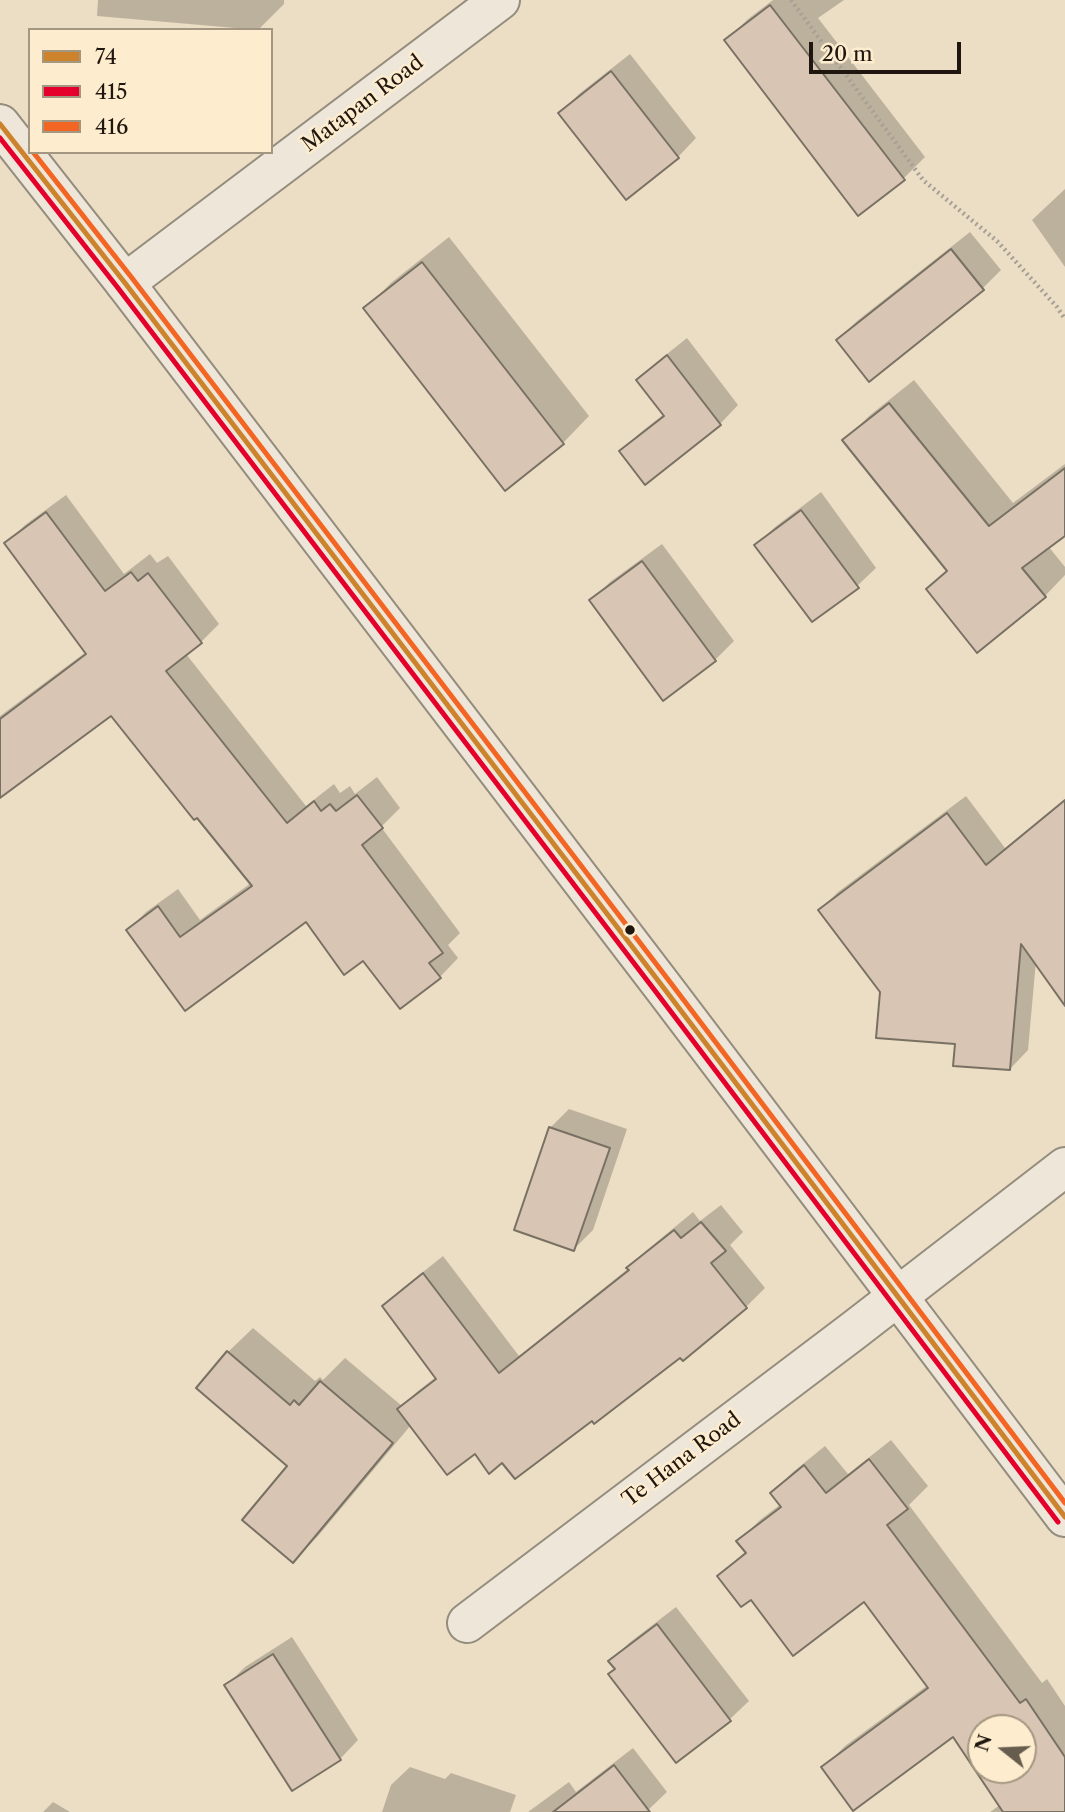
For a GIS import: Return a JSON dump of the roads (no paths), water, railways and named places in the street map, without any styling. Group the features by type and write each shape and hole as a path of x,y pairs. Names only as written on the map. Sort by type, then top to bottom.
{"street":[{"name":"Matapan Road","path":"125,284 500,0"},
{"path":"0,124 671,998 1065,1517"},
{"name":"Te Hana Road","path":"467,1623 1065,1167"}]}
